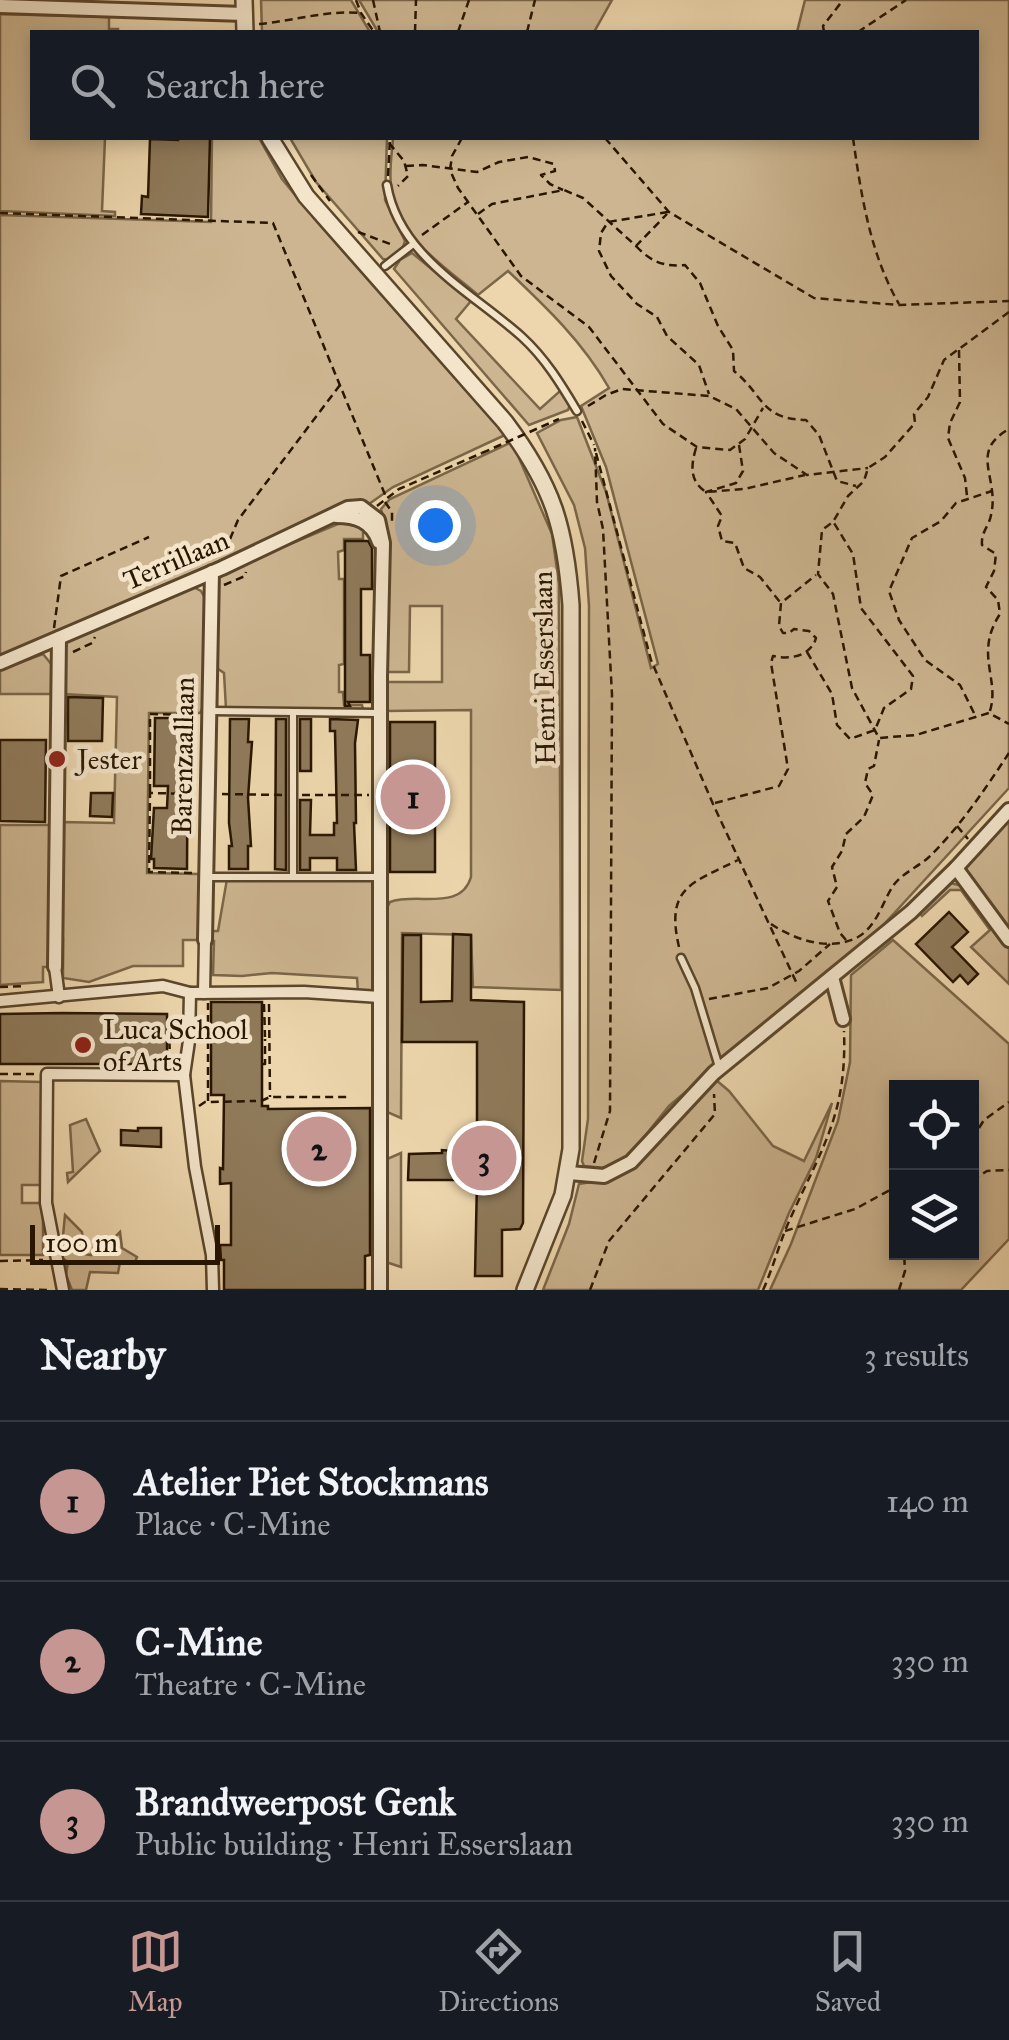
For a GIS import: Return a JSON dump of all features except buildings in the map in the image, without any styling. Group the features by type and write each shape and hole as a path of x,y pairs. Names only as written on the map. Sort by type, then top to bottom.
{"street":[{"path":"0,6 247,18"},
{"name":"Henri Esserslaan","path":"271,140 306,196 505,422 530,456 549,491 566,546 571,606 569,1174 525,1290"},
{"name":"Terrillaan","path":"0,664 348,508 372,511"},
{"path":"372,511 382,528 380,1290"},
{"path":"336,516 364,522 376,535 381,549"},
{"name":"Barenzaallaan","path":"205,940 205,713 210,570"},
{"path":"52,641 58,665 55,968 59,997"},
{"path":"569,1174 604,1176 631,1162 716,1073 910,912 1009,810"},
{"path":"956,868 1009,940"},
{"path":"205,940 206,993"},
{"path":"832,977 843,1020"},
{"path":"0,1001 163,986 190,993 380,997"},
{"path":"190,993 190,1042 184,1075 195,1167 212,1255 213,1290"},
{"path":"63,1290 46,1203 47,1074 184,1075"}],"lane":[{"path":"388,190 409,247 524,339 553,370 577,410"},
{"path":"385,266 409,247"},
{"path":"205,713 380,713"},
{"path":"293,714 294,876"},
{"path":"203,875 380,876"},
{"path":"681,958 699,1001 716,1073"}],"path":[{"path":"356,0 360,14 372,30"},
{"path":"373,0 380,30"},
{"path":"415,30 416,0"},
{"path":"459,30 469,0"},
{"path":"528,30 535,0"},
{"path":"823,30 822,26 843,0"},
{"path":"861,30 906,0"},
{"path":"247,18 292,22 304,16 360,14"},
{"path":"388,190 408,176 390,140"},
{"path":"388,190 390,140"},
{"path":"461,140 450,170 476,214 521,276 588,327 663,424 697,446 730,450 751,429 763,408"},
{"path":"607,140 669,212 814,298 899,306 1009,301"},
{"path":"853,140 872,239 884,280 899,306"},
{"path":"406,166 424,164 477,172 498,162 528,157 554,164 555,171 541,176 583,198 647,258 665,267 686,264 734,350 734,371 752,385 763,408 790,420 806,420 820,436 837,481 858,486"},
{"path":"308,172 330,201"},
{"path":"476,214 492,204 564,190"},
{"path":"364,243 352,230 409,247 469,201"},
{"path":"669,212 608,222 601,233 599,251 611,276 637,304 658,317 667,336 699,365 709,396"},
{"path":"636,246 669,212"},
{"path":"0,213 273,223 386,497"},
{"path":"706,492 744,490 807,475 868,468 885,457 915,423 914,414 928,397 944,360 1009,312"},
{"path":"960,348 960,402 948,438 965,478 967,498"},
{"path":"210,570 238,520 340,385"},
{"path":"804,1000 651,660 595,448 577,410 622,389 709,396 736,408 751,429 792,468 807,475"},
{"path":"372,511 386,497 559,419"},
{"path":"989,713 993,702 986,654 992,626 1000,614 998,600 986,587 994,571 996,554 982,544 981,533 991,518 994,490 985,461 990,442 1009,428"},
{"path":"706,492 736,483 742,471 739,444"},
{"path":"697,446 691,465 694,480 722,516 718,526 722,541 735,542 744,568 760,576 781,603 779,626 783,633 797,629 816,638 806,652 786,659 774,656 771,663 788,769 778,786 713,804"},
{"path":"592,1170 610,1111 612,695 604,529 595,448"},
{"path":"846,941 828,901 837,887 832,867 846,834 864,818 873,796 866,783 879,738 852,688 832,594 818,574 822,530 834,522 868,468"},
{"path":"975,714 960,684 925,660 899,620 889,591 912,538 941,521 956,503 994,490"},
{"path":"806,652 832,694 836,725 850,739 875,730 884,708 911,689 913,676 861,608 853,554 834,522"},
{"path":"52,641 61,576 149,537"},
{"path":"781,603 818,574"},
{"path":"203,875 149,872 150,714 205,713"},
{"path":"879,738 916,735 975,714 989,713 1009,724"},
{"path":"768,922 790,937 832,943 860,936 874,921 894,883 928,858 1009,753"},
{"path":"1002,764 1009,766"},
{"path":"150,793 201,794"},
{"path":"956,824 975,848"},
{"path":"681,958 675,930 677,903 686,886 739,859"},
{"path":"699,1001 768,988 792,975 832,943"},
{"path":"0,986 22,986"},
{"path":"206,993 208,1102"},
{"path":"262,1064 269,994"},
{"path":"262,1004 270,1097"},
{"path":"763,1290 785,1231 825,1148 838,1106 846,1069 843,1020"},
{"path":"169,1028 170,1075"},
{"path":"590,1290 608,1241 716,1114 716,1073"},
{"path":"0,1074 47,1074"},
{"path":"190,1112 208,1102 352,1097"},
{"path":"979,1128 1009,1102"},
{"path":"979,1176 987,1171 1009,1170"},
{"path":"785,1231 855,1208 889,1191"},
{"path":"0,1261 58,1260"},
{"path":"899,1290 904,1260"},
{"path":"0,1289 49,1290"}],"shaded area":[{"path":"261,0 351,0 369,30 262,30"},
{"path":"359,0 612,0 595,30 377,30"},
{"path":"805,0 1009,0 1009,788 864,946 669,1106 628,1157 605,1168 584,1166 588,1119 589,606 585,548 574,505 537,433 561,420 577,417 606,492 651,668 658,664 606,467 581,406 609,388 576,340 508,271 478,295 411,235 394,204 390,168 393,140 979,140 979,30 798,30"},
{"path":"0,14 109,17 109,29 118,30 30,30 30,140 105,140 102,211 115,212 115,216 0,211"},
{"path":"212,140 260,140 282,179 318,223 505,435 393,487 369,504 349,504 0,657 0,215 211,222"},
{"path":"291,140 387,140 385,200 405,241 403,247 388,260 383,259 316,182"},
{"path":"412,253 471,301 456,319 540,409 560,391 570,405 568,410 529,425 394,269"},
{"path":"512,442 552,534 559,584 561,990 473,987 471,935 402,933 401,1118 387,1112 387,908 390,902 401,899 448,898 466,888 471,877 471,710 385,711 386,682 442,682 442,606 410,606 409,672 386,672 386,528 381,509 390,499"},
{"path":"345,521 355,521 363,530 363,539 344,539 344,550 338,552 339,579 344,579 344,664 339,665 339,692 343,692 344,705 362,705 363,710 226,709 224,673 214,666 215,585 221,573"},
{"path":"193,587 206,600 203,707 200,713 149,713 147,873 198,874 201,940 183,940 183,966 133,966 89,982 63,978 61,822 114,823 117,697 62,694 63,648 66,642"},
{"path":"43,654 52,665 51,694 0,694 0,670"},
{"path":"1009,820 1009,936 967,877 966,868"},
{"path":"0,825 52,825 49,967 43,967 43,982 0,985"},
{"path":"227,879 376,879 375,993 358,992 357,978 272,973 213,975 214,941 210,940 210,931 218,931"},
{"path":"950,883 963,886 1009,944 1009,984 971,947 990,930 961,890 950,890 922,916 918,911"},
{"path":"893,940 1009,1044 1009,1239 961,1290 770,1290 838,1121 850,1062 851,975"},
{"path":"716,1080 773,1146 804,1161 832,1103 816,1158 758,1290 543,1290 569,1224 579,1184 615,1178 633,1169"},
{"path":"0,1081 42,1082 42,1185 22,1185 22,1203 43,1203 43,1255 0,1255"},
{"path":"86,1119 100,1151 68,1182 67,1173 73,1172 70,1125"},
{"path":"401,1153 401,1267 386,1262 387,1159"},
{"path":"65,1215 82,1232 84,1254 91,1255 95,1245 101,1251 120,1232 122,1248 137,1257 135,1262 120,1262 118,1273 90,1272 86,1290 72,1290 66,1275 68,1262 61,1257"}],"place":[{"name":"Jester","path":"57,759"},
{"name":"Atelier Piet Stockmans","path":"413,797"},
{"name":"Luca School of Arts","path":"83,1045"},
{"name":"C-Mine","path":"319,1149"},
{"name":"Brandweerpost Genk","path":"484,1158"}]}
